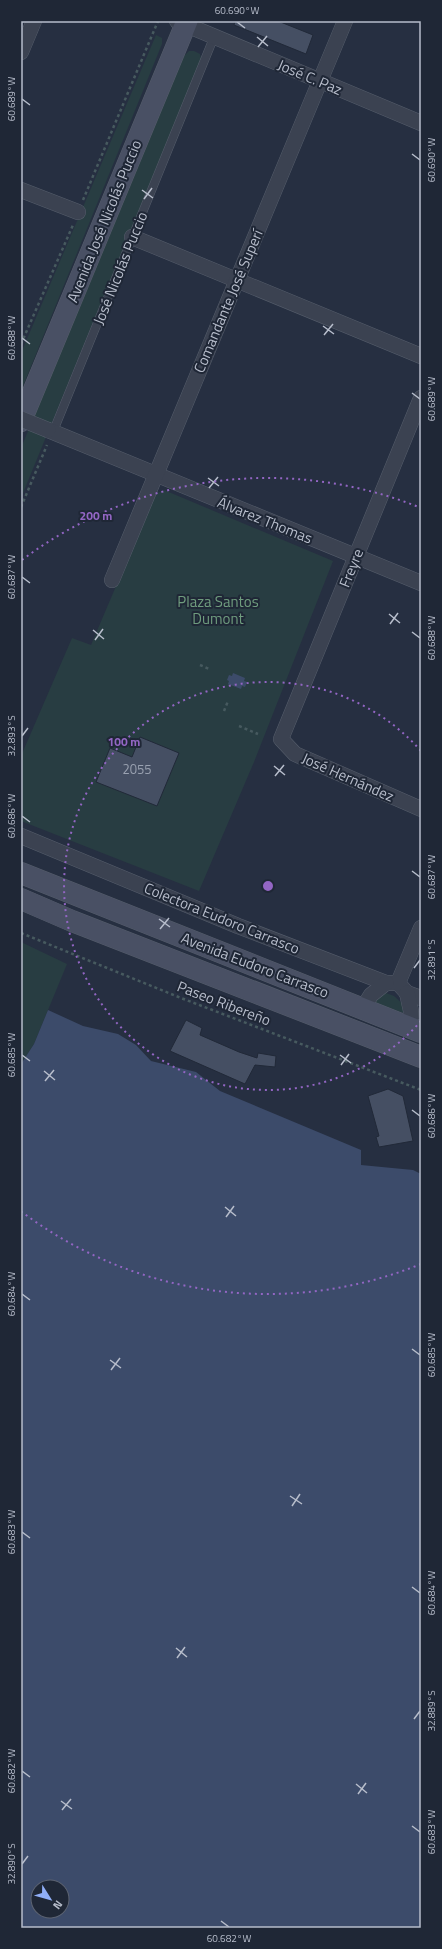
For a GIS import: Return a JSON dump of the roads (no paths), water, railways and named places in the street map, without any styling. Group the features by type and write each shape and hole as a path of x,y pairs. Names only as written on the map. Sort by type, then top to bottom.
{"main road":[{"name":"Avenida José Nicolás Puccio","path":"21,420 183,22"},
{"name":"Avenida Eudoro Carrasco","path":"21,872 82,898 416,1030"},
{"name":"Avenida Eudoro Carrasco","path":"21,899 72,921 421,1057"}],"street":[{"path":"21,52 34,21"},
{"name":"Comandante José Superí","path":"112,580 345,21"},
{"name":"José C. Paz","path":"183,22 214,37 421,123"},
{"path":"21,190 78,212"},
{"path":"132,237 421,356"},
{"name":"Freyre","path":"281,739 421,398"},
{"name":"Álvarez Thomas","path":"21,420 421,583"},
{"name":"José Hernández","path":"281,739 295,754 421,809"},
{"name":"Colectora Eudoro Carrasco","path":"21,836 238,926 397,986 421,998"},
{"path":"397,986 421,928"},
{"path":"363,1008 371,994 397,986"},
{"path":"397,986 411,1011 416,1030"}],"lane":[{"name":"José Nicolás Puccio","path":"50,431 214,37"}],"water":[{"path":"233,673 245,678 244,681 247,682 245,687 242,686 241,689 228,684 229,681 227,680 229,675 232,676"},
{"path":"48,1010 83,1026 118,1034 136,1045 151,1061 196,1072 220,1091 361,1150 361,1165 413,1170 421,1174 421,1928 21,1928 21,1064 34,1044"}],"park label":[{"name":"Plaza Santos Dumont","path":"218,610"}]}
